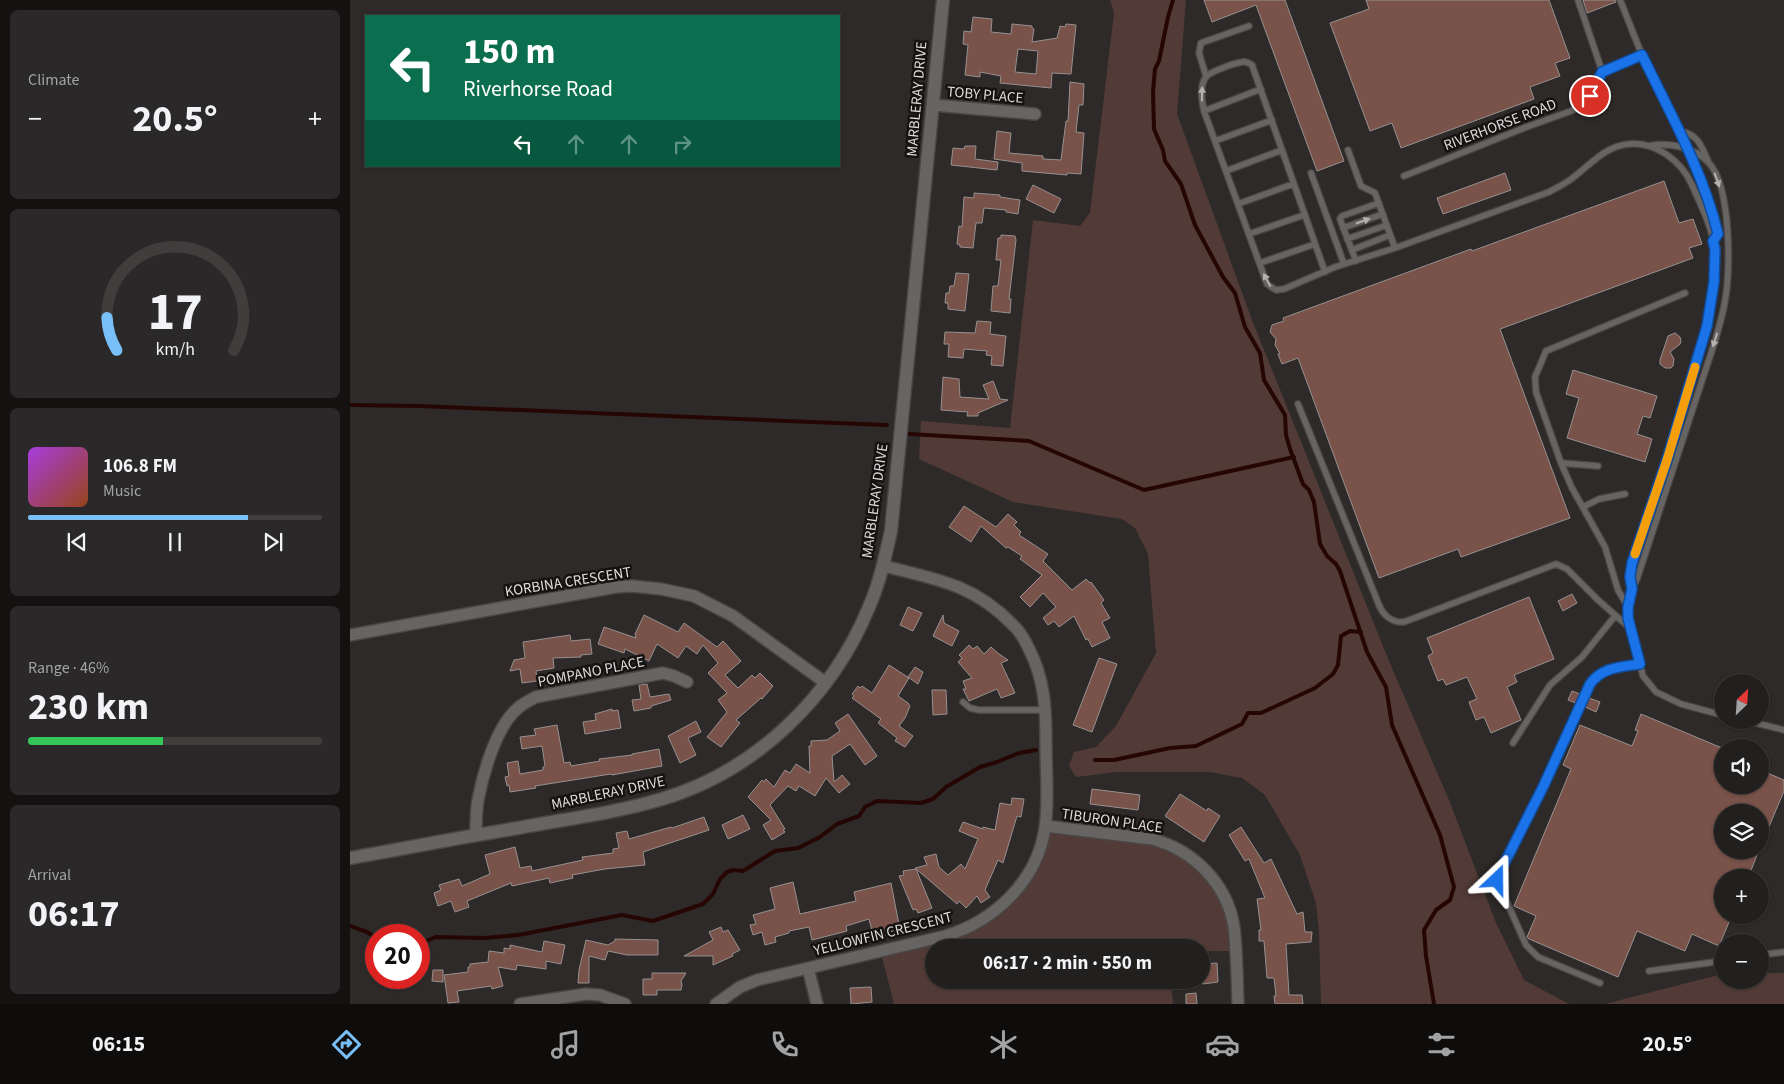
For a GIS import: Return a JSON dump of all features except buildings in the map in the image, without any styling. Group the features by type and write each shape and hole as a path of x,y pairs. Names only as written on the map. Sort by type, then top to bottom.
{"street":[{"name":"MARBLERAY DRIVE","path":"350,858 630,808 663,799 725,772 766,744 789,724 826,683 842,661 869,608 884,566 891,530 943,0"},
{"name":"TOBY PLACE","path":"933,105 1035,114"},
{"name":"YELLOWFIN CRESCENT","path":"716,1004 740,986 774,974 808,968 945,936 979,922 993,913 1019,886 1042,844 1045,826 1046,710 1038,667 1025,642 1014,625 981,597 947,582 884,566"},
{"name":"KORBINA CRESCENT","path":"350,635 609,588 632,586 661,588 694,596 727,612 826,683"},
{"name":"POMPANO PLACE","path":"476,835 478,801 491,756 507,722 517,709 536,697 663,673 687,682"},
{"name":"TIBURON PLACE","path":"1045,826 1152,839 1165,843 1195,860 1216,884 1224,896 1229,910 1234,927 1238,1004"},
{"path":"808,968 818,1004"},
{"path":"520,1004 586,994 600,995 625,1004"}],"lane":[{"path":"1578,0 1602,72 1642,55"},
{"path":"1620,0 1642,55 1687,149 1712,211 1718,234 1713,241"},
{"path":"1250,26 1201,43 1199,53 1206,76 1202,96 1204,111 1267,284 1276,290 1284,289 1344,264 1395,248 1549,192 1568,181 1602,153 1612,148 1630,144 1649,146 1658,144 1670,145 1687,149 1709,163"},
{"path":"1206,76 1209,73 1243,62 1252,65 1325,272"},
{"name":"RIVERHORSE ROAD","path":"1404,176 1571,111 1583,104 1590,96 1602,72"},
{"path":"1204,111 1261,89"},
{"path":"1215,141 1272,120"},
{"path":"1679,131 1687,132 1694,136 1719,185 1725,208 1729,253 1726,300 1719,329 1637,579 1632,589 1628,607 1631,629 1643,676 1656,692 1681,704 1714,713"},
{"path":"1632,589 1630,577 1632,563 1667,460 1707,326 1714,282 1715,249 1704,211 1684,170 1672,158 1649,146"},
{"path":"1226,171 1282,150"},
{"path":"1348,150 1360,184 1376,193 1395,248"},
{"path":"1311,173 1344,264"},
{"path":"1238,204 1293,184"},
{"path":"1356,261 1340,220 1342,216 1379,203"},
{"path":"1712,211 1725,208"},
{"path":"1343,228 1383,214"},
{"path":"1249,234 1304,215"},
{"path":"1347,239 1387,225"},
{"path":"1352,250 1390,235"},
{"path":"1260,264 1315,244"},
{"path":"1628,607 1618,590 1605,547 1561,463 1535,388 1535,378 1544,352 1685,293"},
{"path":"1298,404 1381,611 1390,618 1400,623 1404,622 1556,564 1566,569 1631,629"},
{"path":"1561,463 1598,466"},
{"path":"1583,507 1599,499 1625,494"},
{"path":"1513,743 1550,685 1582,657 1615,616"},
{"path":"1600,983 1533,954 1526,945 1497,880 1544,785 1590,684 1600,673 1608,669 1640,664"},
{"path":"963,702 970,708 978,710 1046,710"},
{"path":"1769,726 1784,730"},
{"path":"1769,954 1784,952"},
{"path":"1649,971 1714,962"}],"shaded area":[{"path":"1110,0 1186,0 1177,114 1252,320 1389,661 1449,800 1496,923 1524,980 1569,1004 1321,1004 1319,931 1316,903 1300,855 1265,795 1242,778 1210,772 1117,772 1076,777 1069,766 1074,752 1096,747 1116,726 1156,653 1148,554 1135,528 1122,519 1013,502 919,459 921,421 1010,428 1033,220 1080,226 1090,213 1114,13"},
{"path":"1046,828 1152,840 1180,851 1224,897 1233,951 1210,951 1210,939 935,939 946,936 1007,903"},
{"path":"925,941 925,989 1172,989 1173,1004 894,1004 881,953"},
{"path":"1769,973 1784,973 1784,1004 1605,1004 1714,976 1714,989 1769,989"}],"waterway":[{"path":"1173,0 1159,61 1155,69 1153,92 1154,129 1163,150 1165,161 1181,184 1195,225 1223,277 1235,293 1245,327 1260,353 1264,380 1285,415 1286,435 1290,449 1303,484 1309,490 1314,502 1320,544 1327,556 1336,564 1340,571 1367,652 1386,687 1392,725 1440,835 1454,887 1450,900 1436,910 1424,930 1434,1004"},
{"path":"350,405 419,406 887,425"},
{"path":"909,434 1029,441 1144,490 1294,457"},
{"path":"1095,760 1114,760 1170,748 1196,746 1242,724 1248,713 1261,713 1315,688 1333,674 1338,665 1341,636 1350,631 1361,632"},
{"path":"430,939 436,937 484,938 518,935 622,915 653,921 703,904 713,894 720,879 727,872 734,870 743,871 775,851 798,848 820,837 837,824 859,816 865,807 877,801 921,803 933,799 946,787 980,767 1019,753 1036,750"},
{"path":"350,926 365,931"}],"slow traffic":[{"path":"1635,554 1667,460 1695,367"}],"route":[{"path":"1497,880 1544,785 1590,684 1594,678 1608,669 1640,664 1628,618 1628,607 1632,589 1630,577 1632,563 1667,460 1707,326 1713,298 1715,265 1713,241 1718,234 1710,204 1692,160 1642,55 1602,72 1590,96"}]}
